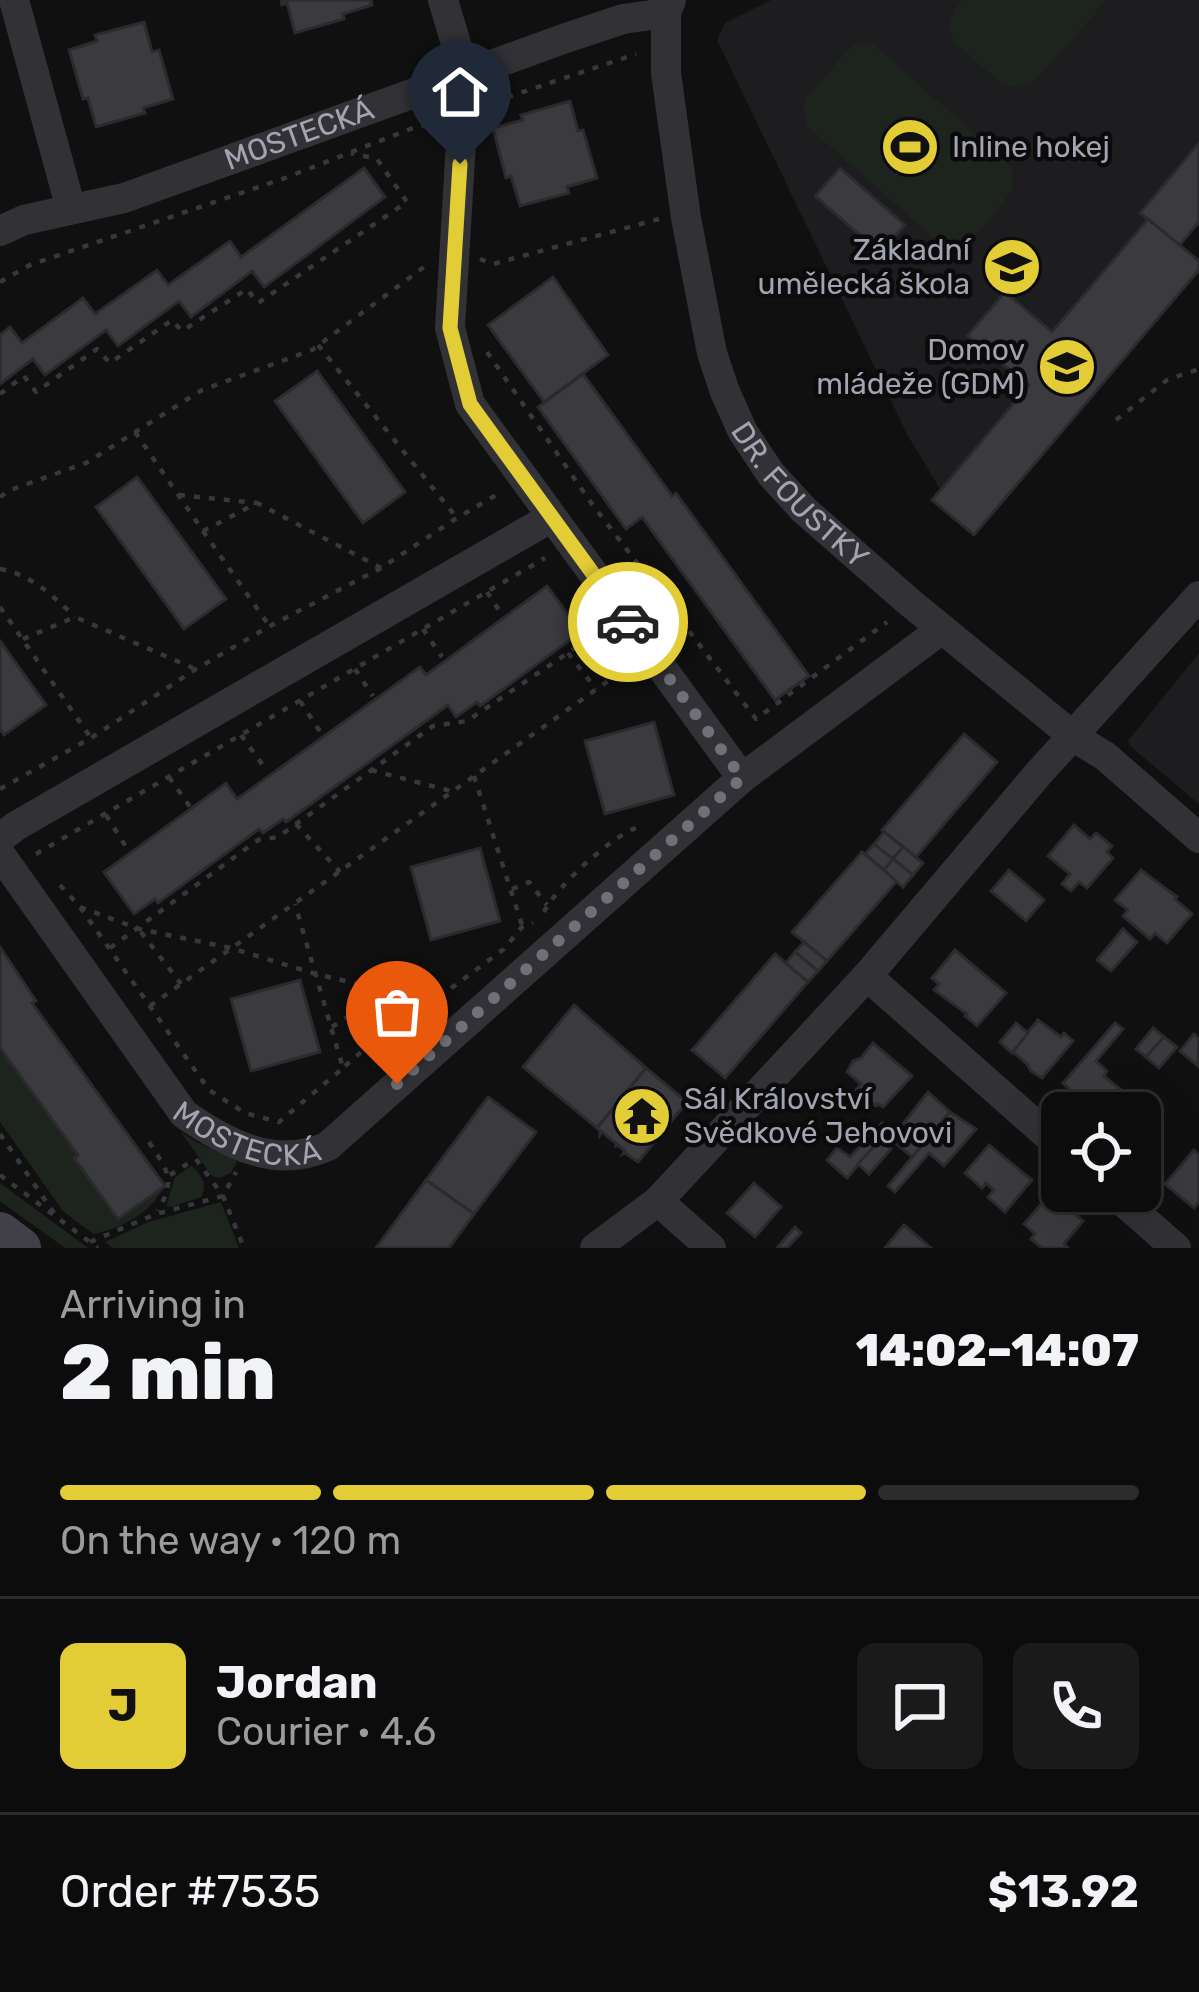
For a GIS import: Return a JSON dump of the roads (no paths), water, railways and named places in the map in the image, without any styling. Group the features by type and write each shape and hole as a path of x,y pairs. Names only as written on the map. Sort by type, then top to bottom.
{"street":[{"path":"14,0 71,209"},
{"path":"443,0 465,74 465,256 450,328 470,404 742,778"},
{"name":"MOSTECKÁ","path":"0,231 24,220 124,198 465,74 669,6"},
{"name":"DR. FOUSTKY","path":"669,6 666,73 677,163 712,353 743,432 771,474 804,510 1199,838"},
{"path":"0,838 552,517"},
{"path":"595,1248 658,1201 867,976 1038,774 1199,596"},
{"name":"MOSTECKÁ","path":"0,854 184,1114 218,1138 250,1151 308,1155 328,1146 742,778 942,629"},
{"path":"867,976 1041,1129"},
{"path":"658,1201 711,1248"},
{"path":"1135,1212 1176,1248"},
{"path":"0,1233 20,1248"}],"place":[{"name":"Inline hokej","path":"910,147"},
{"name":"Základní umělecká škola","path":"1012,267"},
{"name":"Domov mládeže (GDM)","path":"1067,367"},
{"name":"Sál Království Svědkové Jehovovi","path":"642,1116"}]}
